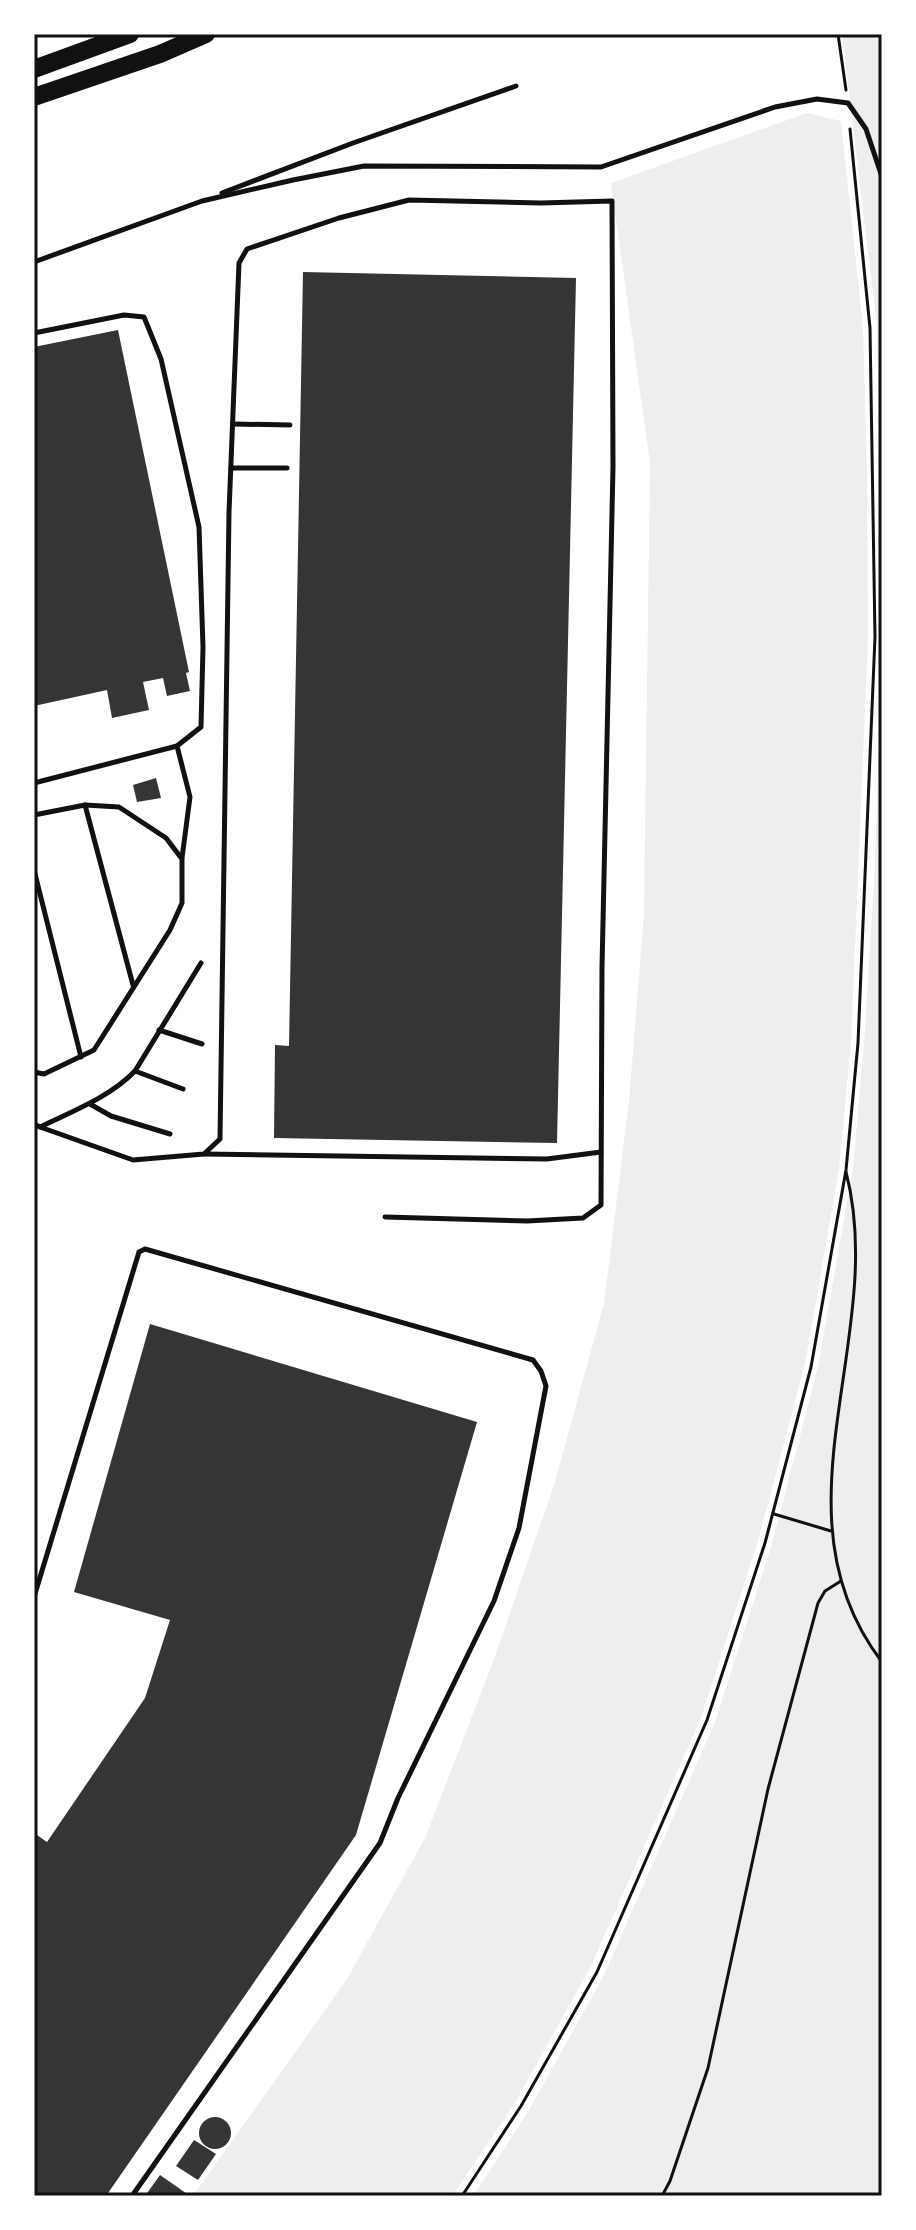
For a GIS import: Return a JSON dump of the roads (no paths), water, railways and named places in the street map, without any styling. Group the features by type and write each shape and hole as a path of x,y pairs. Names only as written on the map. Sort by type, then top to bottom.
{"highway":[{"path":"34,69 130,34"},
{"path":"34,97 160,54 206,34"}],"lane":[{"path":"34,262 516,86"},
{"path":"202,201 364,166 601,167 775,107 817,99 848,103 866,129 882,177"},
{"path":"204,1154 220,1139 231,468 239,263 247,249 339,218 409,200 612,201 613,467 602,968 601,1205 583,1218 527,1221 385,1217"},
{"path":"34,333 124,315 144,317 161,359 199,527 202,560 201,727 177,746 34,783"},
{"path":"233,424 290,425"},
{"path":"231,468 287,468"},
{"path":"34,1072 44,1074 94,1050 170,930 182,903 182,859 190,797 177,746"},
{"path":"34,815 85,805 119,807 166,838 182,859"},
{"path":"85,805 133,986"},
{"path":"34,870 81,1057"},
{"path":"37,1125 89,1104 126,1080 135,1071 201,963"},
{"path":"159,1030 202,1044"},
{"path":"135,1071 183,1089"},
{"path":"89,1104 111,1116 170,1134"},
{"path":"37,1125 133,1160 204,1154 547,1159 601,1152"},
{"path":"34,1597 139,1252 145,1249 533,1360 541,1371 546,1386 519,1528 494,1601 398,1798 380,1843 132,2196"}]}
